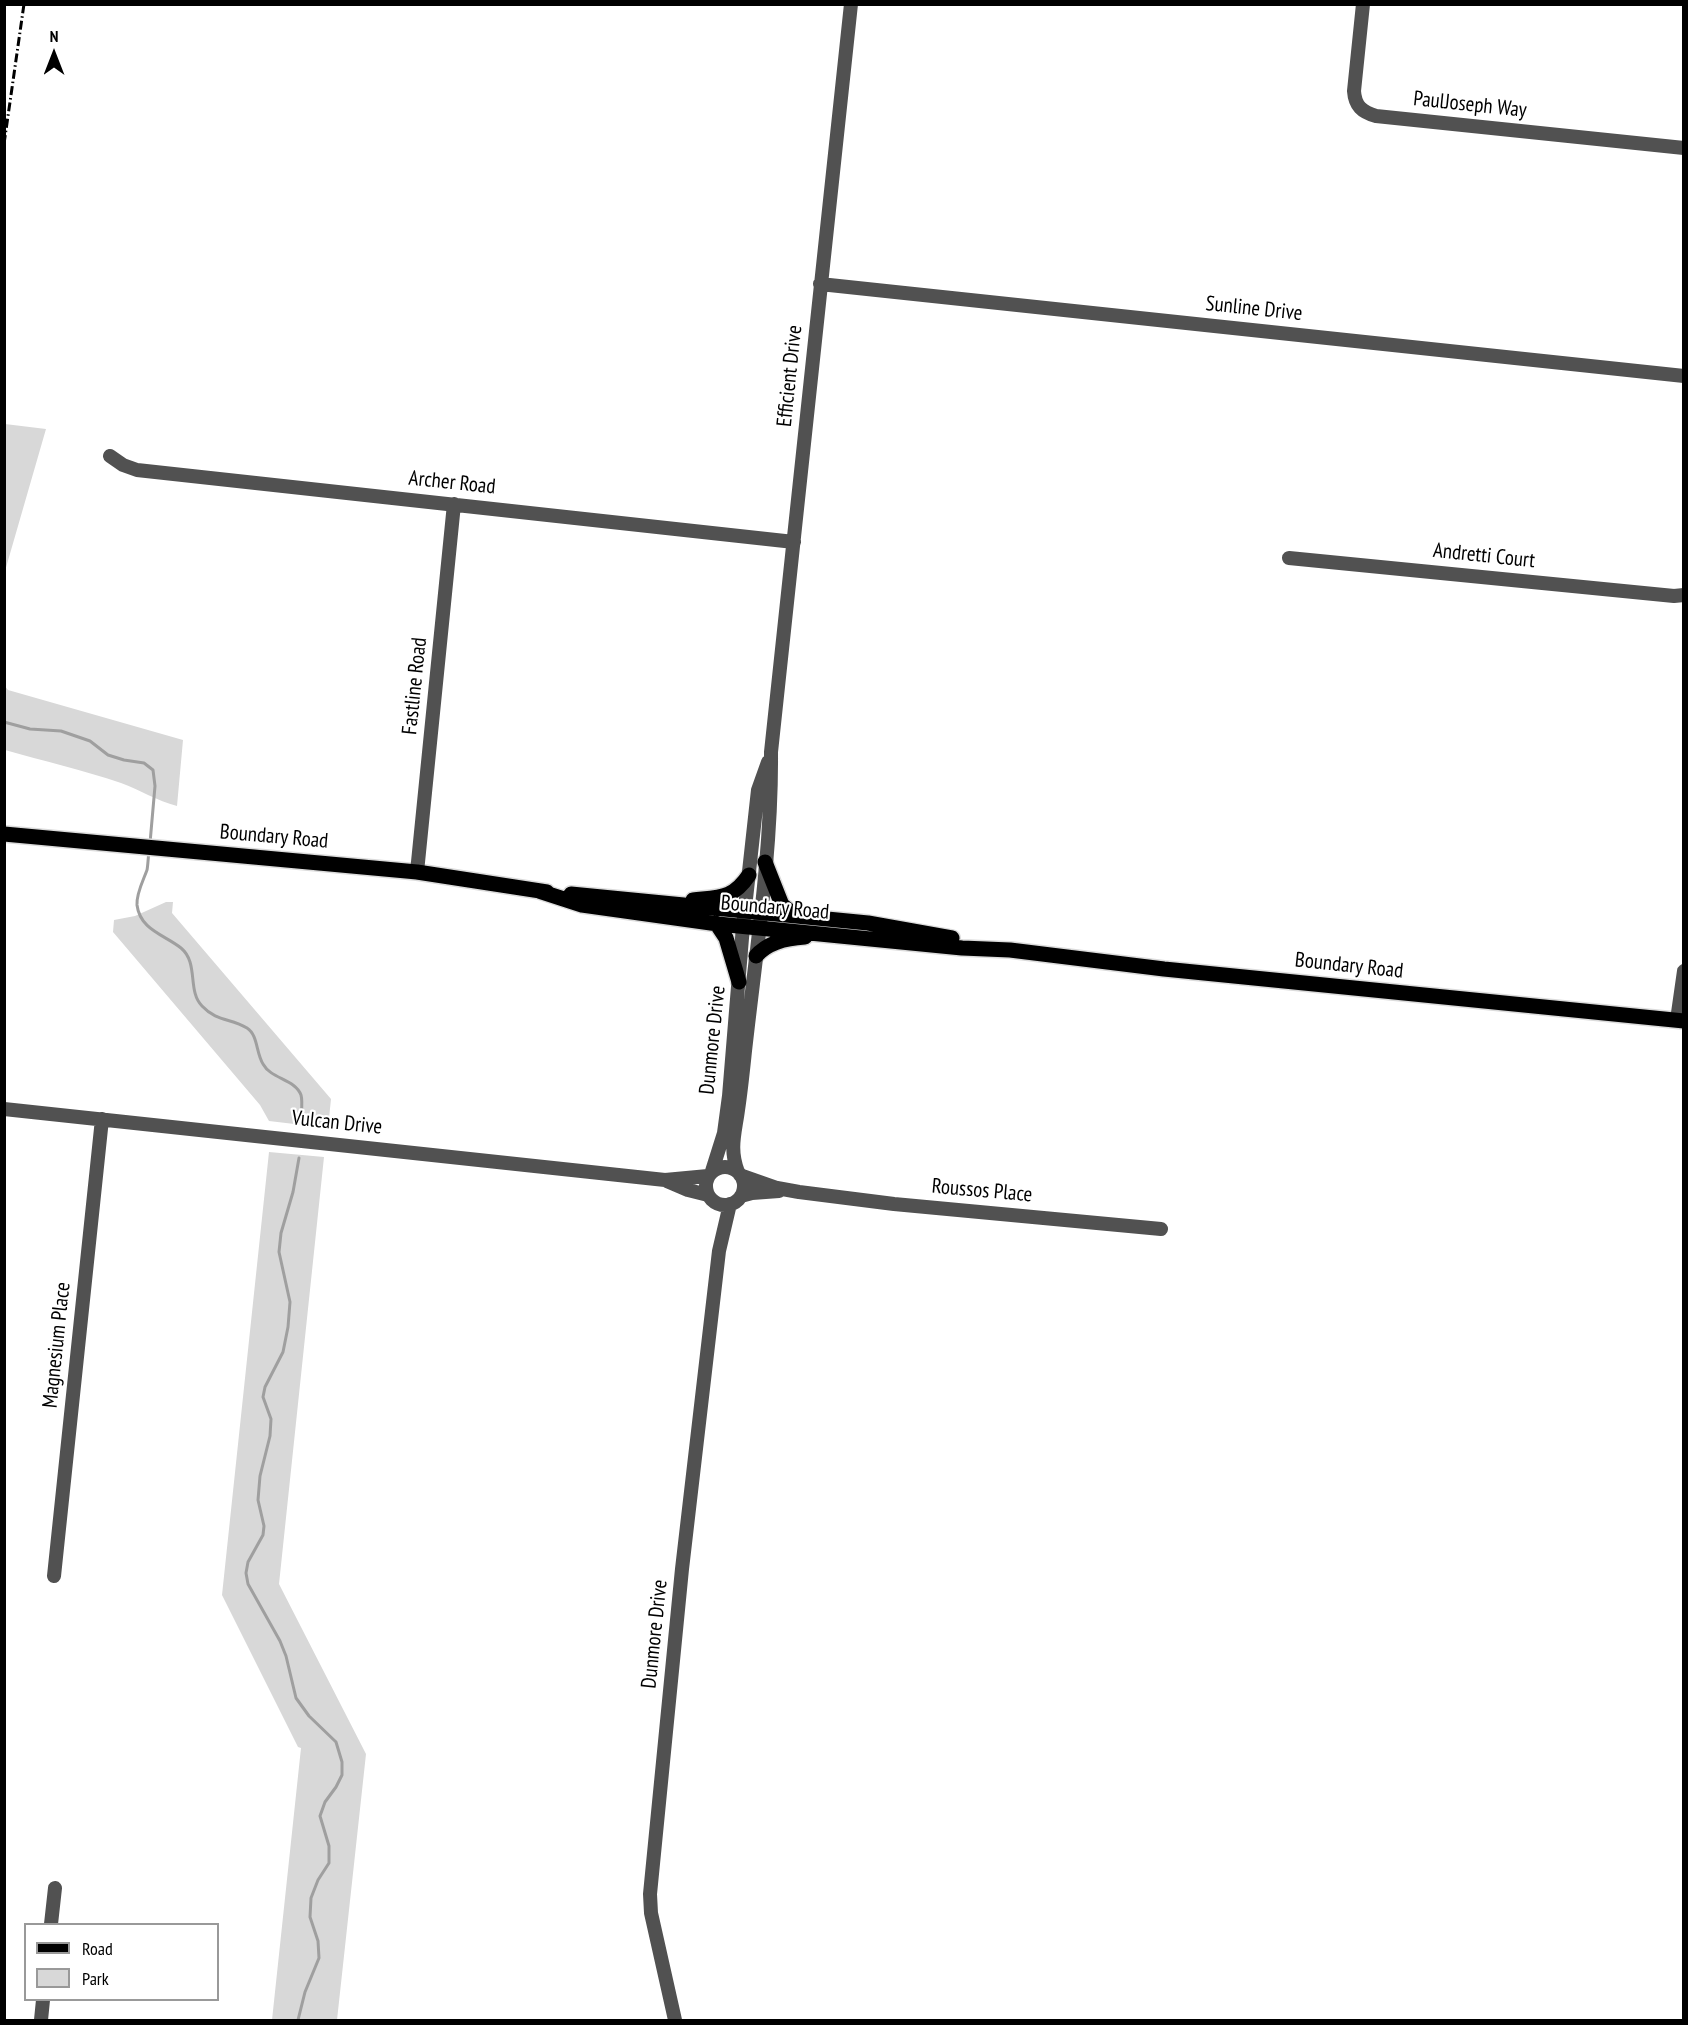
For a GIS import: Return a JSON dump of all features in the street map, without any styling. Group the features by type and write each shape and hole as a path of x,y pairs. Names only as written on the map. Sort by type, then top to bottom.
{"main road":[{"name":"Boundary Road","path":"4,834 417,872 539,891 660,903 832,934 952,947 1010,950"},
{"path":"765,862 782,905 796,916"},
{"path":"660,903 729,895 738,890 749,875"},
{"name":"Boundary Road","path":"539,891 582,905 716,923 796,916 868,923 1010,950 1164,969 1680,1021"},
{"path":"716,923 726,938 739,982"},
{"path":"756,956 762,948 783,940 832,934"}],"street":[{"name":"Efficient Drive","path":"752,919 765,862 772,789 771,752 851,4"},
{"name":"PaulJoseph Way","path":"1363,4 1354,91 1355,100 1366,113 1376,116 1683,148"},
{"name":"Sunline Drive","path":"820,284 1683,376"},
{"name":"Archer Road","path":"110,456 123,465 137,470 794,542"},
{"name":"Fastline Road","path":"417,872 454,504"},
{"name":"Andretti Court","path":"1289,558 1680,597"},
{"name":"Efficient Drive","path":"752,919 749,875 758,790 771,752"},
{"name":"Dunmore Drive","path":"739,1173 732,1158 732,1146 756,956 752,919"},
{"name":"Dunmore Drive","path":"710,1174 724,1133 739,982 752,919"},
{"path":"1680,1021 1683,971"},
{"name":"Vulcan Drive","path":"4,1109 665,1180 710,1174"},
{"name":"Magnesium Place","path":"54,1576 102,1119"},
{"path":"728,1167 739,1173 744,1185 735,1200 717,1204 710,1198 706,1182 710,1174 717,1168 728,1167"},
{"name":"Roussos Place","path":"739,1173 777,1188 799,1192 894,1204 1161,1229"},
{"name":"Vulcan Drive","path":"665,1180 710,1198"},
{"name":"Roussos Place","path":"735,1200 770,1191 799,1192"},
{"name":"Dunmore Drive","path":"710,1198 717,1226 719,1251"},
{"name":"Dunmore Drive","path":"675,2020 651,1913 650,1894 682,1569 719,1251 735,1200"},
{"path":"51,1923 55,1888"},
{"path":"41,2020 43,2001"}],"green space":[{"path":"4,424 46,429 5,571"},
{"path":"4,685 8,690 183,740 177,806 107,778 5,750"},
{"path":"166,902 173,902 172,913 331,1099 328,1128 269,1121 260,1105 113,932 114,920 135,916"},
{"path":"269,1152 324,1157 279,1584 366,1754 337,2020 272,2020 301,1748 298,1747 222,1595"}],"waterway":[{"path":"4,722 30,729 61,731 90,741 108,755 144,763 153,770 155,786 150,843"},
{"path":"149,852 147,870 137,901 139,913 148,926 181,948 186,954 192,969 195,993 202,1006 213,1015 251,1031 263,1064 271,1073 298,1090 302,1098 301,1122"},
{"path":"298,2020 305,1992 319,1958 318,1941 310,1917 311,1898 318,1880 329,1863 329,1846 320,1816 325,1802 342,1775 342,1762 336,1742 309,1716 296,1698 286,1656 248,1584 246,1573 248,1562 263,1535 264,1526 258,1500 260,1476 270,1436 271,1419 263,1397 265,1387 283,1352 288,1327 290,1302 279,1252 281,1233 293,1192 299,1158"}],"railway":[{"path":"4,144 24,4"}]}
